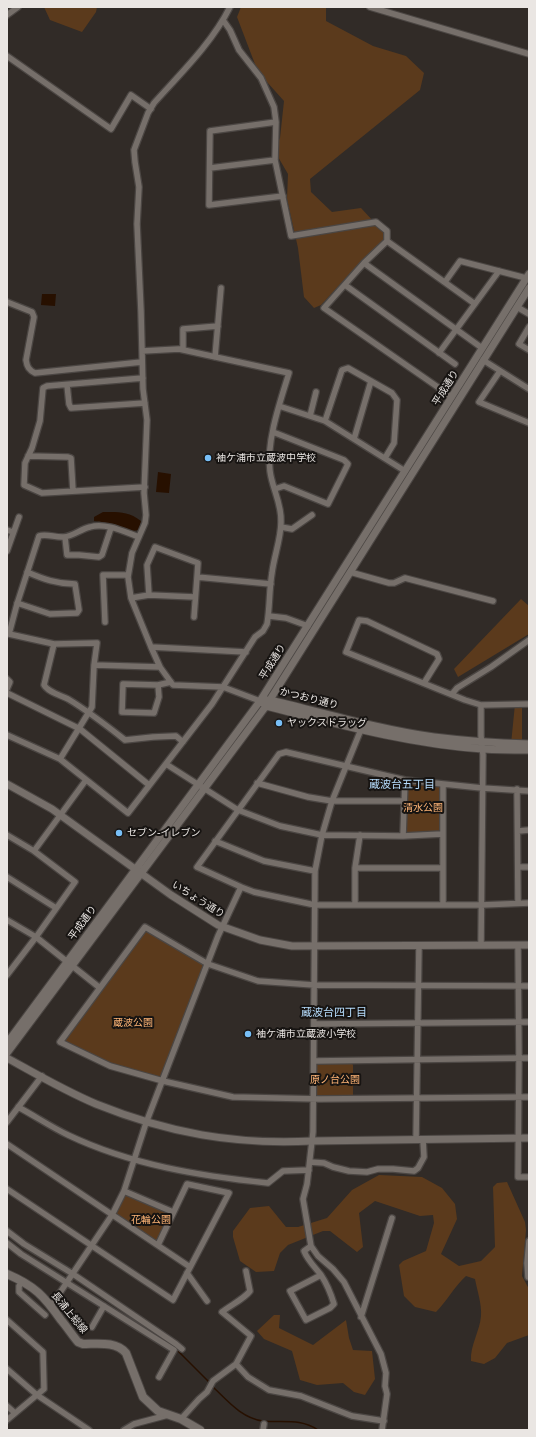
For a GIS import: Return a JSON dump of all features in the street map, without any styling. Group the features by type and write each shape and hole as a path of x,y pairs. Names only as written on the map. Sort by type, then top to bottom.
{"main road":[{"name":"長浦上総線","path":"7,1274 29,1284 48,1302 78,1342 83,1344 116,1345 122,1348 126,1354 143,1397 158,1411 181,1419 200,1430"}],"street":[{"path":"7,15 18,7"},
{"path":"230,7 223,20 206,44 154,103 134,150 139,187 136,224 142,362 147,420 145,486 146,515 145,523 132,553 128,575 131,598 151,647 160,667 173,685 222,687 265,702"},
{"path":"370,7 529,54"},
{"path":"223,20 230,30 239,50 261,78 274,107 276,122 275,160 291,236 376,222 387,230 387,241 364,263 324,308 452,397"},
{"path":"7,56 111,129 131,95 151,108"},
{"path":"276,122 210,131 209,205 283,196"},
{"path":"210,168 275,160"},
{"path":"387,241 475,304"},
{"path":"445,282 460,261 499,271 528,276"},
{"path":"364,263 482,348"},
{"path":"439,353 499,271"},
{"name":"平成通り","path":"265,702 308,626 528,276"},
{"path":"345,285 455,364"},
{"path":"215,357 221,288"},
{"name":"平成通り","path":"7,1052 69,964 265,702 350,572 529,288"},
{"path":"7,302 32,312 34,317 26,360 27,366 35,373 142,362"},
{"path":"517,307 529,314"},
{"path":"183,350 183,329 218,326"},
{"path":"529,327 519,344 529,350"},
{"path":"7,734 60,759 128,813 183,742 255,637 263,631 267,624 272,573 281,527 280,509 270,474 270,446 279,406 289,373 179,349 142,351"},
{"path":"484,360 529,389"},
{"path":"325,421 342,370 348,368 371,381 392,394 397,400 394,443 385,458"},
{"path":"500,371 479,402 529,423"},
{"path":"143,378 67,384 47,386 43,388 40,421 32,448 25,463 24,485 42,493 145,486"},
{"path":"354,439 371,381"},
{"path":"67,384 69,404 72,408 145,403"},
{"path":"310,416 316,392"},
{"path":"279,406 325,421 406,471"},
{"path":"273,432 344,460 348,464 328,504 284,486 275,488"},
{"path":"28,456 71,458 73,491"},
{"path":"281,527 292,529 312,515"},
{"path":"7,551 10,531 19,517"},
{"path":"60,759 80,729 93,704 94,665 97,643 54,644 9,634 17,603 39,536 45,535 65,537 95,526 111,528 139,537"},
{"path":"65,537 67,555 99,557 102,555 111,528"},
{"path":"149,595 147,565 155,547 198,563 194,617"},
{"path":"17,603 50,614 77,613 79,610 75,584 48,581 27,572"},
{"path":"350,572 389,583 394,583 405,578 493,601"},
{"path":"105,622 103,575 128,575"},
{"path":"197,577 271,584"},
{"path":"131,598 149,595 195,597"},
{"path":"268,616 286,618 308,626"},
{"path":"424,683 439,659 437,654 366,621 359,620 346,652 424,683 452,694 481,705 529,704"},
{"path":"452,694 457,688 491,667 529,640"},
{"path":"54,644 44,685 46,689 60,695 89,712 125,740 176,736 183,742"},
{"path":"151,647 246,652"},
{"path":"94,665 160,667"},
{"path":"7,679 10,682 7,689"},
{"path":"158,685 158,697 154,713 122,712 123,684 158,685 171,682"},
{"path":"7,693 80,729 149,785"},
{"name":"かつおり通り","path":"265,702 362,727 437,744 529,750"},
{"path":"481,705 481,945"},
{"path":"362,727 332,801 322,835 315,870 314,1099 310,1162 303,1199 311,1246 318,1256 344,1282 381,1354 386,1373 385,1386 387,1394 382,1430"},
{"name":"かつおり通り","path":"482,746 529,744"},
{"path":"529,791 406,780 282,752 257,783 197,867 254,892 315,905 481,905 529,903"},
{"path":"166,764 238,810 280,826 322,835 403,836 442,834"},
{"path":"34,851 86,780"},
{"path":"403,836 406,780"},
{"path":"257,783 308,797 332,801 404,801"},
{"name":"いちょう通り","path":"7,784 60,815 177,899 222,927 260,940 292,946 529,945"},
{"path":"443,784 443,905"},
{"path":"518,790 518,903"},
{"path":"518,831 529,830"},
{"path":"7,834 34,851 75,882 36,937 10,966 7,975"},
{"path":"354,905 355,868 360,835"},
{"path":"215,841 264,861 315,870"},
{"path":"518,867 529,867"},
{"path":"355,868 442,868"},
{"path":"7,877 56,908"},
{"path":"36,1307 48,1302 67,1282 112,1215 124,1191 146,1123 222,927 241,887"},
{"path":"7,920 36,937 100,988"},
{"path":"529,986 314,985 258,981 208,964 145,927 60,1042 110,1066 163,1081 233,1097 314,1099 529,1097"},
{"path":"518,945 518,1177 529,1177"},
{"path":"310,1162 324,1162 333,1167 367,1172 378,1169 414,1171 418,1168 424,1157 420,1140 416,1098 418,1060 419,946"},
{"name":"平成通り","path":"7,1043 69,964"},
{"path":"314,1024 529,1022"},
{"path":"7,1058 67,1090 95,1103 146,1123 179,1131 232,1140 284,1142 529,1138"},
{"path":"314,1060 529,1058"},
{"path":"7,1122 42,1076"},
{"path":"18,1107 68,1135 134,1160 191,1173 268,1183 283,1171 309,1170"},
{"path":"7,1144 158,1245 189,1270 206,1301"},
{"path":"7,1189 173,1300 229,1193 187,1184 158,1245"},
{"path":"124,1191 173,1212"},
{"path":"361,1316 392,1218"},
{"path":"7,1231 24,1244 73,1274 182,1349"},
{"path":"528,1277 527,1264 529,1241"},
{"path":"7,1243 21,1254 174,1350 159,1377"},
{"path":"311,1246 304,1251 306,1257 321,1275 330,1292 334,1304 330,1308 306,1320 290,1292 321,1275"},
{"path":"181,1419 198,1399 207,1392 213,1381 236,1364 251,1336 222,1312 247,1295 250,1291 246,1271"},
{"path":"23,1281 19,1286 20,1292 45,1315"},
{"path":"92,1327 104,1306"},
{"path":"7,1320 43,1352 44,1389 7,1420"},
{"path":"236,1364 248,1378 269,1390 301,1396 352,1416 384,1421"},
{"path":"7,1369 37,1395 88,1430"},
{"path":"7,1406 15,1413"},
{"path":"124,1430 134,1424 168,1415"}],"green space":[{"path":"44,7 97,7 96,12 82,32 50,20"},
{"path":"241,7 326,7 326,21 373,46 406,56 424,73 420,90 310,179 311,192 332,212 361,208 387,236 373,255 354,269 321,305 314,308 304,297 298,248 287,199 288,174 274,150 280,138 284,101 258,72 237,17"},
{"path":"521,599 529,606 529,634 458,677 454,669"},
{"path":"515,704 522,704 522,744 511,744"},
{"name":"清水公園","path":"405,780 443,784 442,834 403,836"},
{"name":"蔵波公園","path":"145,927 202,963 203,969 163,1081 110,1066 60,1042"},
{"name":"原ノ台公園","path":"351,1062 353,1065 353,1095 351,1097 321,1098 317,1095 318,1063"},
{"path":"379,1175 422,1177 442,1188 455,1204 457,1219 441,1254 459,1266 481,1261 495,1247 493,1187 497,1183 507,1182 525,1222 526,1230 522,1276 529,1289 529,1335 507,1343 495,1358 484,1364 471,1361 472,1349 481,1316 480,1302 475,1279 466,1276 436,1312 415,1307 404,1296 399,1265 403,1261 426,1251 434,1223 433,1215 420,1216 375,1201 359,1213 363,1247 357,1252 330,1231 323,1231 288,1245 280,1253 274,1271 256,1272 240,1261 233,1237 233,1231 250,1208 269,1206 286,1227 298,1227 327,1218 352,1190"},
{"name":"花輪公園","path":"124,1191 173,1212 158,1245 112,1215"},
{"path":"274,1315 280,1315 279,1328 313,1345 346,1320 353,1350 372,1351 375,1379 365,1395 354,1392 343,1383 317,1385 300,1380 292,1351 264,1339 257,1331"}],"shaded area":[{"path":"42,294 56,294 55,306 41,305"},
{"path":"158,472 171,474 169,493 156,492"},
{"path":"103,512 119,512 132,515 141,521 139,530 133,531 122,529 106,523 94,521 94,517"}],"waterway":[{"path":"22,1251 64,1278"},
{"path":"176,1349 210,1383"},
{"path":"212,1386 235,1408 255,1419 263,1421 298,1422 318,1430"}],"place":[{"name":"袖ケ浦市立蔵波中学校","path":"208,458"},
{"name":"ヤックスドラッグ","path":"279,723"},
{"name":"セブン-イレブン","path":"119,833"},
{"name":"袖ケ浦市立蔵波小学校","path":"248,1034"}],"district":[{"name":"蔵波台五丁目","path":"402,785"},
{"name":"蔵波台四丁目","path":"334,1013"}]}
